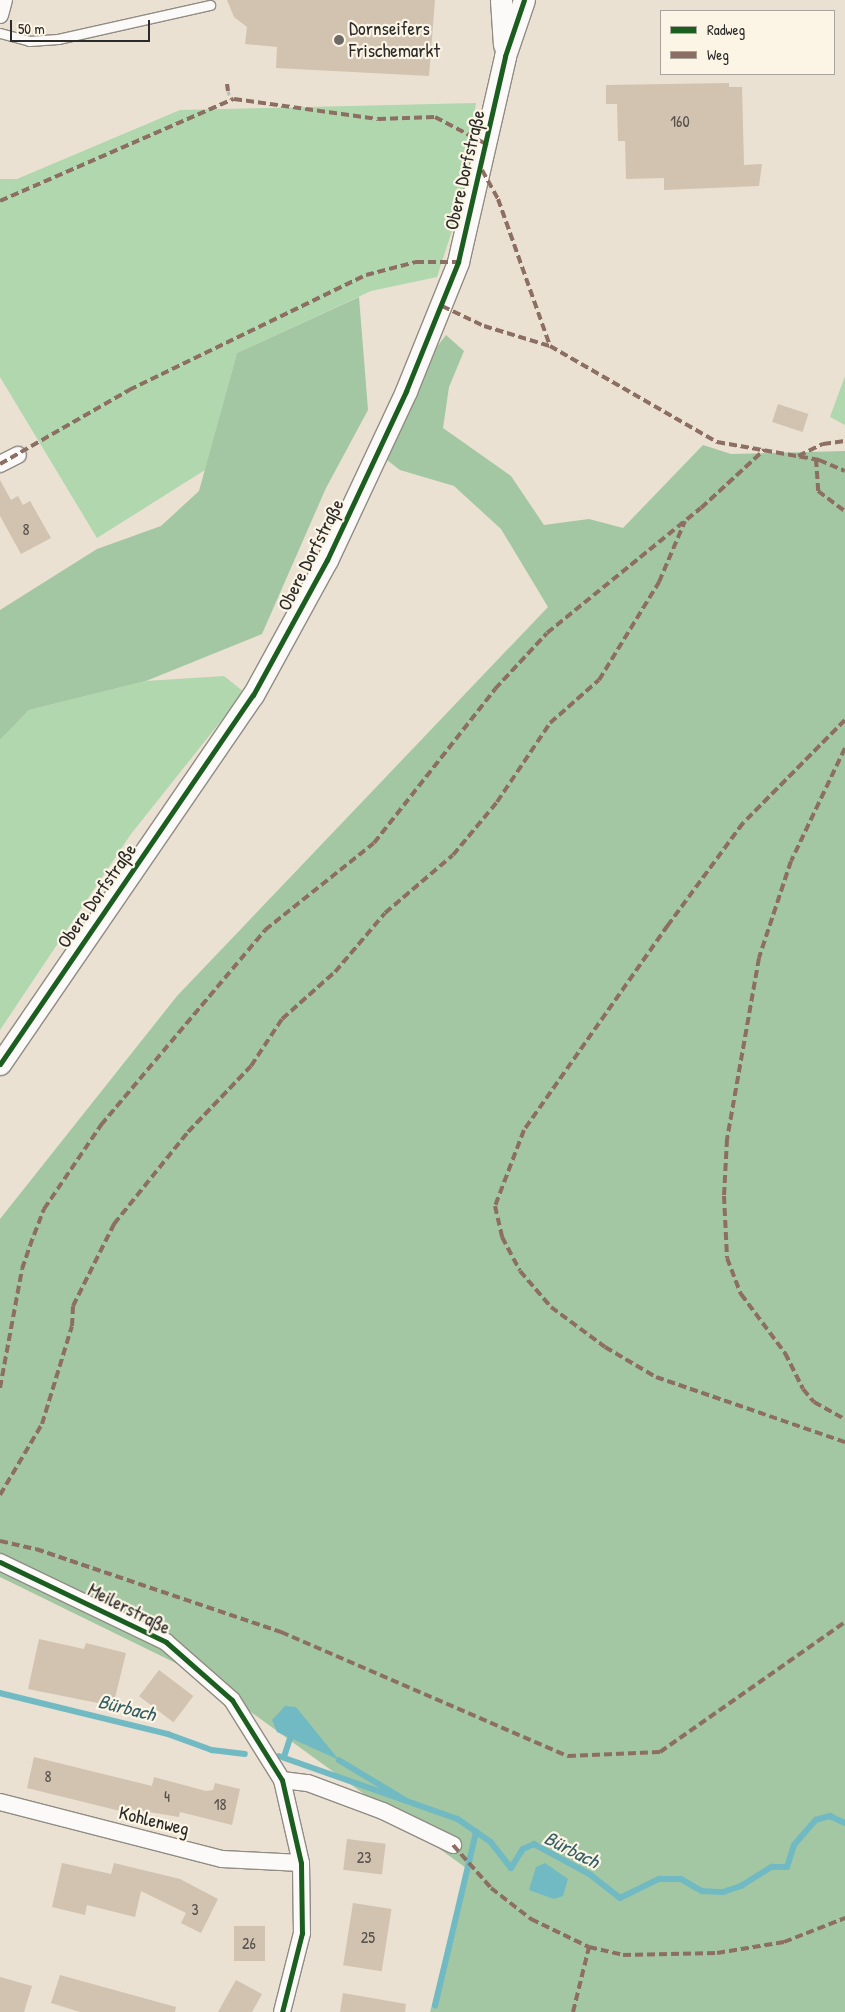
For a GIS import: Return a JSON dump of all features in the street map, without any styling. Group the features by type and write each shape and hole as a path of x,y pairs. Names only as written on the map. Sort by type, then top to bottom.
{"street":[{"path":"0,15 4,0"},
{"name":"Obere Dorfstraße","path":"501,0 505,56"},
{"name":"Obere Dorfstraße","path":"0,1064 254,695 326,560 406,391 455,271 482,170 505,56 524,0"},
{"path":"0,464 18,455"},
{"name":"Meilerstraße","path":"0,1562 166,1642 232,1700 282,1780 302,1863 302,1933 282,2012"},
{"path":"282,1780 308,1783 364,1804 454,1845"},
{"name":"Kohlenweg","path":"0,1802 222,1859 302,1863"}],"lane":[{"path":"0,33 29,41 58,39 210,5"}],"path":[{"path":"228,91 231,100"}],"green space":[{"path":"476,103 462,200 437,277 371,291 237,353 205,470 97,538 0,377 0,179 17,179 180,110"},
{"path":"359,297 368,410 326,488 262,634 146,681 29,710 0,740 0,610 97,549 161,526 199,491 237,353"},
{"path":"446,335 464,351 449,387 443,428 511,476 544,525 589,519 623,528 703,445 731,454 845,451 845,2012 430,2012 466,1868 200,1675 0,1577 0,1219 177,996 548,607 501,529 454,486 400,470 383,457 417,373"},
{"path":"845,376 845,425 830,417"},
{"path":"224,676 244,692 131,834 0,1030 0,740 29,710 146,681"}],"water":[{"path":"285,1706 296,1707 339,1760 277,1732 272,1720"},
{"path":"545,1863 568,1879 563,1896 554,1899 529,1890 536,1867"}],"building":[{"name":"Dornseifers Frischemarkt","path":"227,0 435,0 429,76 276,68 277,47 245,44 247,27 234,17"},
{"path":"729,83 729,87 742,87 744,165 762,164 759,186 664,190 664,178 626,179 625,141 618,141 617,104 606,104 606,85"},
{"path":"778,404 808,414 803,432 772,422"},
{"path":"0,480 11,500 18,496 23,505 30,501 51,538 21,554 0,516"},
{"path":"39,1639 84,1649 86,1643 126,1653 113,1706 28,1689"},
{"path":"159,1670 193,1696 173,1722 139,1696"},
{"path":"34,1757 152,1786 154,1777 206,1791 213,1790 215,1783 240,1789 232,1825 180,1812 179,1817 125,1808 124,1812 27,1788"},
{"path":"347,1839 386,1844 382,1875 343,1870"},
{"path":"62,1863 111,1874 114,1863 180,1879 218,1899 201,1933 181,1923 186,1913 141,1891 135,1917 87,1905 85,1915 52,1907"},
{"path":"353,1903 392,1909 382,1971 343,1965"},
{"path":"234,1926 265,1926 265,1961 234,1961"},
{"path":"60,1975 176,2007 175,2012 80,2012 51,2003"},
{"path":"0,1977 32,1986 24,2012 0,2012"},
{"path":"236,1980 262,1994 252,2012 218,2012"},
{"path":"343,1993 406,2004 405,2012 340,2012"}],"waterway":[{"name":"Bürbach","path":"0,1693 168,1734 212,1750 245,1754"},
{"path":"284,1757 290,1739"},
{"name":"Bürbach","path":"279,1756 458,1819 491,1842 511,1868 523,1849 534,1844 591,1875 620,1898 659,1879 681,1879 702,1891 723,1892 741,1886 772,1867 787,1867 794,1845 816,1820 830,1816 845,1823"},
{"path":"339,1760 407,1801"},
{"path":"435,2006 476,1832"}],"marked path":[{"path":"227,84 228,91"},
{"path":"0,201 234,99 378,119 435,117 488,145"},
{"path":"482,170 498,199 550,346"},
{"path":"0,464 129,390 366,275 416,262 458,262"},
{"path":"442,306 484,326 550,346 717,442 819,460 845,471"},
{"path":"798,456 823,444 845,441"},
{"path":"0,1388 22,1269 34,1235 44,1209 101,1125 265,930 374,843 495,689 547,633 701,508 764,450"},
{"path":"816,459 818,491 845,511"},
{"path":"0,1495 42,1424 72,1326 73,1306 114,1224 188,1132 251,1066 282,1019 335,972 385,913 453,855 497,802 550,723 599,680 659,582 685,521"},
{"path":"845,720 743,823 668,925 524,1130 495,1206 502,1237 520,1271 551,1307 605,1347 656,1377 845,1442"},
{"path":"845,748 791,861 759,958 727,1139 724,1196 727,1258 741,1294 785,1353 803,1389 814,1402 845,1419"},
{"path":"0,1541 36,1549 281,1632 568,1756 660,1752 845,1622"},
{"path":"453,1845 491,1888 531,1919 589,1947 623,1955 717,1953 784,1942 845,1918"},
{"path":"573,2012 589,1947"}],"cycle path":[{"path":"0,1064 253,695 327,560 406,391 458,262 505,56 524,0"},
{"path":"0,1562 166,1642 232,1700 282,1780 301,1863 302,1933 282,2012"}],"place":[{"name":"Dornseifers Frischemarkt","path":"339,40"}]}
